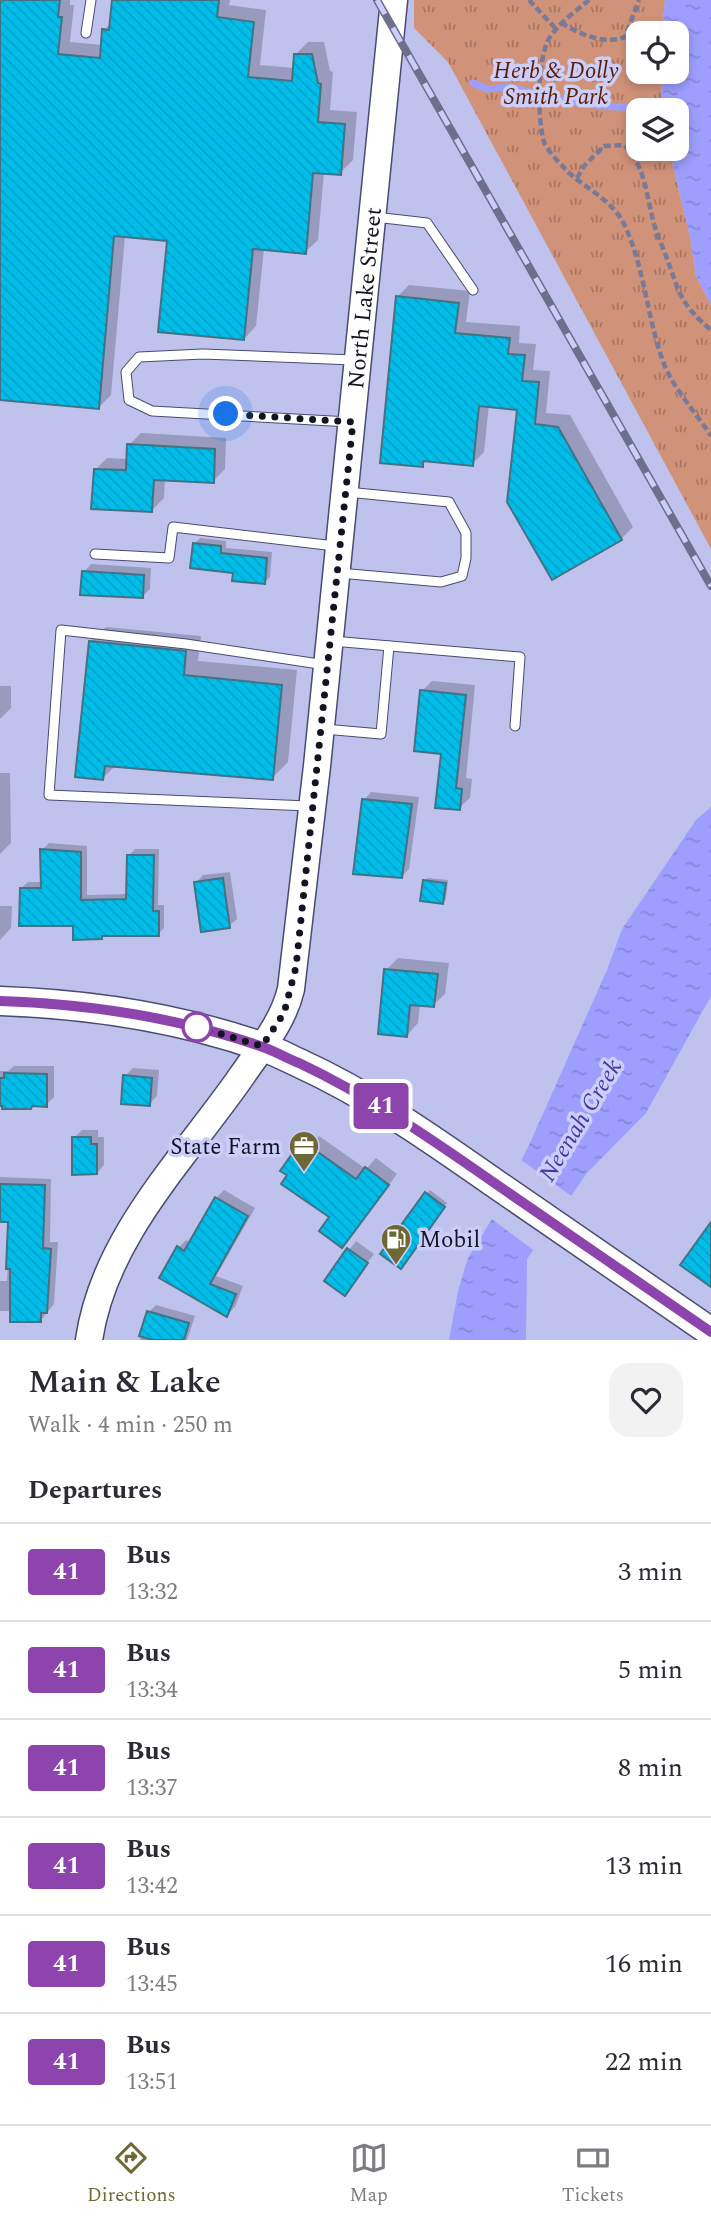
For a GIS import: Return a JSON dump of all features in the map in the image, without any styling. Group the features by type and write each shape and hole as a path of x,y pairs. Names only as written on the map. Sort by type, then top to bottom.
{"main road":[{"name":"North Lake Street","path":"89,1340 99,1298 127,1237 284,1013 291,989 346,492 394,0"},
{"path":"0,1001 50,1003 144,1015 184,1024 262,1046 346,1085 445,1147 711,1332"}],"lane":[{"path":"86,33 91,0"},
{"path":"373,217 427,223 473,290"},
{"path":"353,422 152,411 129,400 126,372 139,357 203,354 359,360"},
{"path":"337,573 441,582 461,576 466,558 466,533 449,502 346,492"},
{"path":"95,554 169,558 173,527 340,546"},
{"path":"313,807 49,795 61,630 186,644 329,653 388,646 520,657 515,726"},
{"path":"321,729 381,734 388,646"}],"path":[{"path":"530,0 556,29"},
{"path":"589,0 561,23 545,46 541,67 544,143 556,159 610,206 623,222 635,248 654,336 665,369 711,434"},
{"path":"561,23 581,34 617,40 625,37 639,0"},
{"path":"577,178 584,166 604,146 624,145 631,152 646,182 653,223 678,293 692,314 711,330"}],"green space":[{"name":"Herb & Dolly Smith Park","path":"414,0 665,0 663,21 626,21 626,84 661,84 662,98 626,98 626,161 672,161 690,237 696,276 711,305 711,549 448,62 414,28"}],"water":[{"path":"665,0 711,0 711,305 696,276 690,237 672,161 689,161 689,98 662,98 661,84 689,84 689,21 663,21"},
{"name":"Neenah Creek","path":"711,807 711,996 646,1113 587,1173 527,1259 526,1340 449,1340 458,1291 468,1258 492,1219 530,1143 607,970 622,929 696,820"}],"pier":[{"path":"517,1157 574,1198 536,1252 489,1217"}],"building":[{"path":"0,0 60,0 58,17 62,17 58,54 100,58 102,29 109,30 112,0 219,0 217,17 254,22 248,77 292,81 294,54 312,54 318,83 321,84 318,122 345,124 341,175 313,173 306,254 253,249 244,340 158,332 167,241 114,236 99,409 0,400"},
{"path":"396,296 459,303 455,333 510,338 508,354 525,355 522,381 539,382 535,424 558,427 622,540 552,580 507,502 517,410 479,406 473,466 423,461 423,467 380,463"},
{"path":"127,444 215,449 214,483 154,480 152,512 91,509 94,469 126,470"},
{"path":"193,543 221,546 221,553 267,558 265,584 232,581 233,573 190,568"},
{"path":"82,571 144,575 143,598 80,595"},
{"path":"89,641 186,651 184,675 282,685 273,780 105,766 103,780 75,777"},
{"path":"420,690 466,695 456,788 462,789 460,810 435,808 441,754 414,751"},
{"path":"362,799 412,804 402,878 353,874"},
{"path":"40,849 81,852 81,900 126,899 127,855 154,855 153,911 159,911 159,936 102,936 102,939 73,940 73,926 19,926 20,888 41,888"},
{"path":"223,878 230,928 201,932 194,882"},
{"path":"423,880 446,883 443,904 420,901"},
{"path":"384,969 438,974 434,1007 410,1005 407,1037 378,1034"},
{"path":"4,1073 47,1074 47,1107 2,1109 0,1078 4,1078"},
{"path":"123,1075 152,1078 150,1106 121,1104"},
{"path":"72,1137 91,1137 91,1144 97,1144 97,1174 72,1175"},
{"path":"308,1145 356,1179 365,1167 389,1185 342,1248 319,1231 329,1217 281,1184 287,1175 280,1171 294,1151 301,1155"},
{"path":"0,1184 45,1185 43,1248 51,1249 47,1313 41,1313 41,1322 10,1322 10,1269 6,1269 8,1222 0,1222"},
{"path":"425,1192 445,1207 401,1269 380,1254"},
{"path":"215,1197 248,1216 210,1284 236,1294 227,1317 159,1278 177,1246 184,1251"},
{"path":"711,1222 711,1287 680,1265"},
{"path":"347,1248 368,1263 345,1296 324,1281"},
{"path":"147,1311 189,1323 184,1340 152,1340 139,1336"}],"waterway":[{"path":"473,83 487,89 510,87 570,102 626,107"}],"railway":[{"path":"377,0 711,586"}],"bus line":[{"name":"41","path":"0,1001 96,1008 184,1024 262,1046 327,1076 387,1109 445,1147 711,1332"}],"place":[{"name":"State Farm","path":"304,1173"},
{"name":"Mobil","path":"396,1266"}],"route":[{"path":"197,1027 262,1046 284,1013 291,989 306,879 353,422 226,414"}]}
